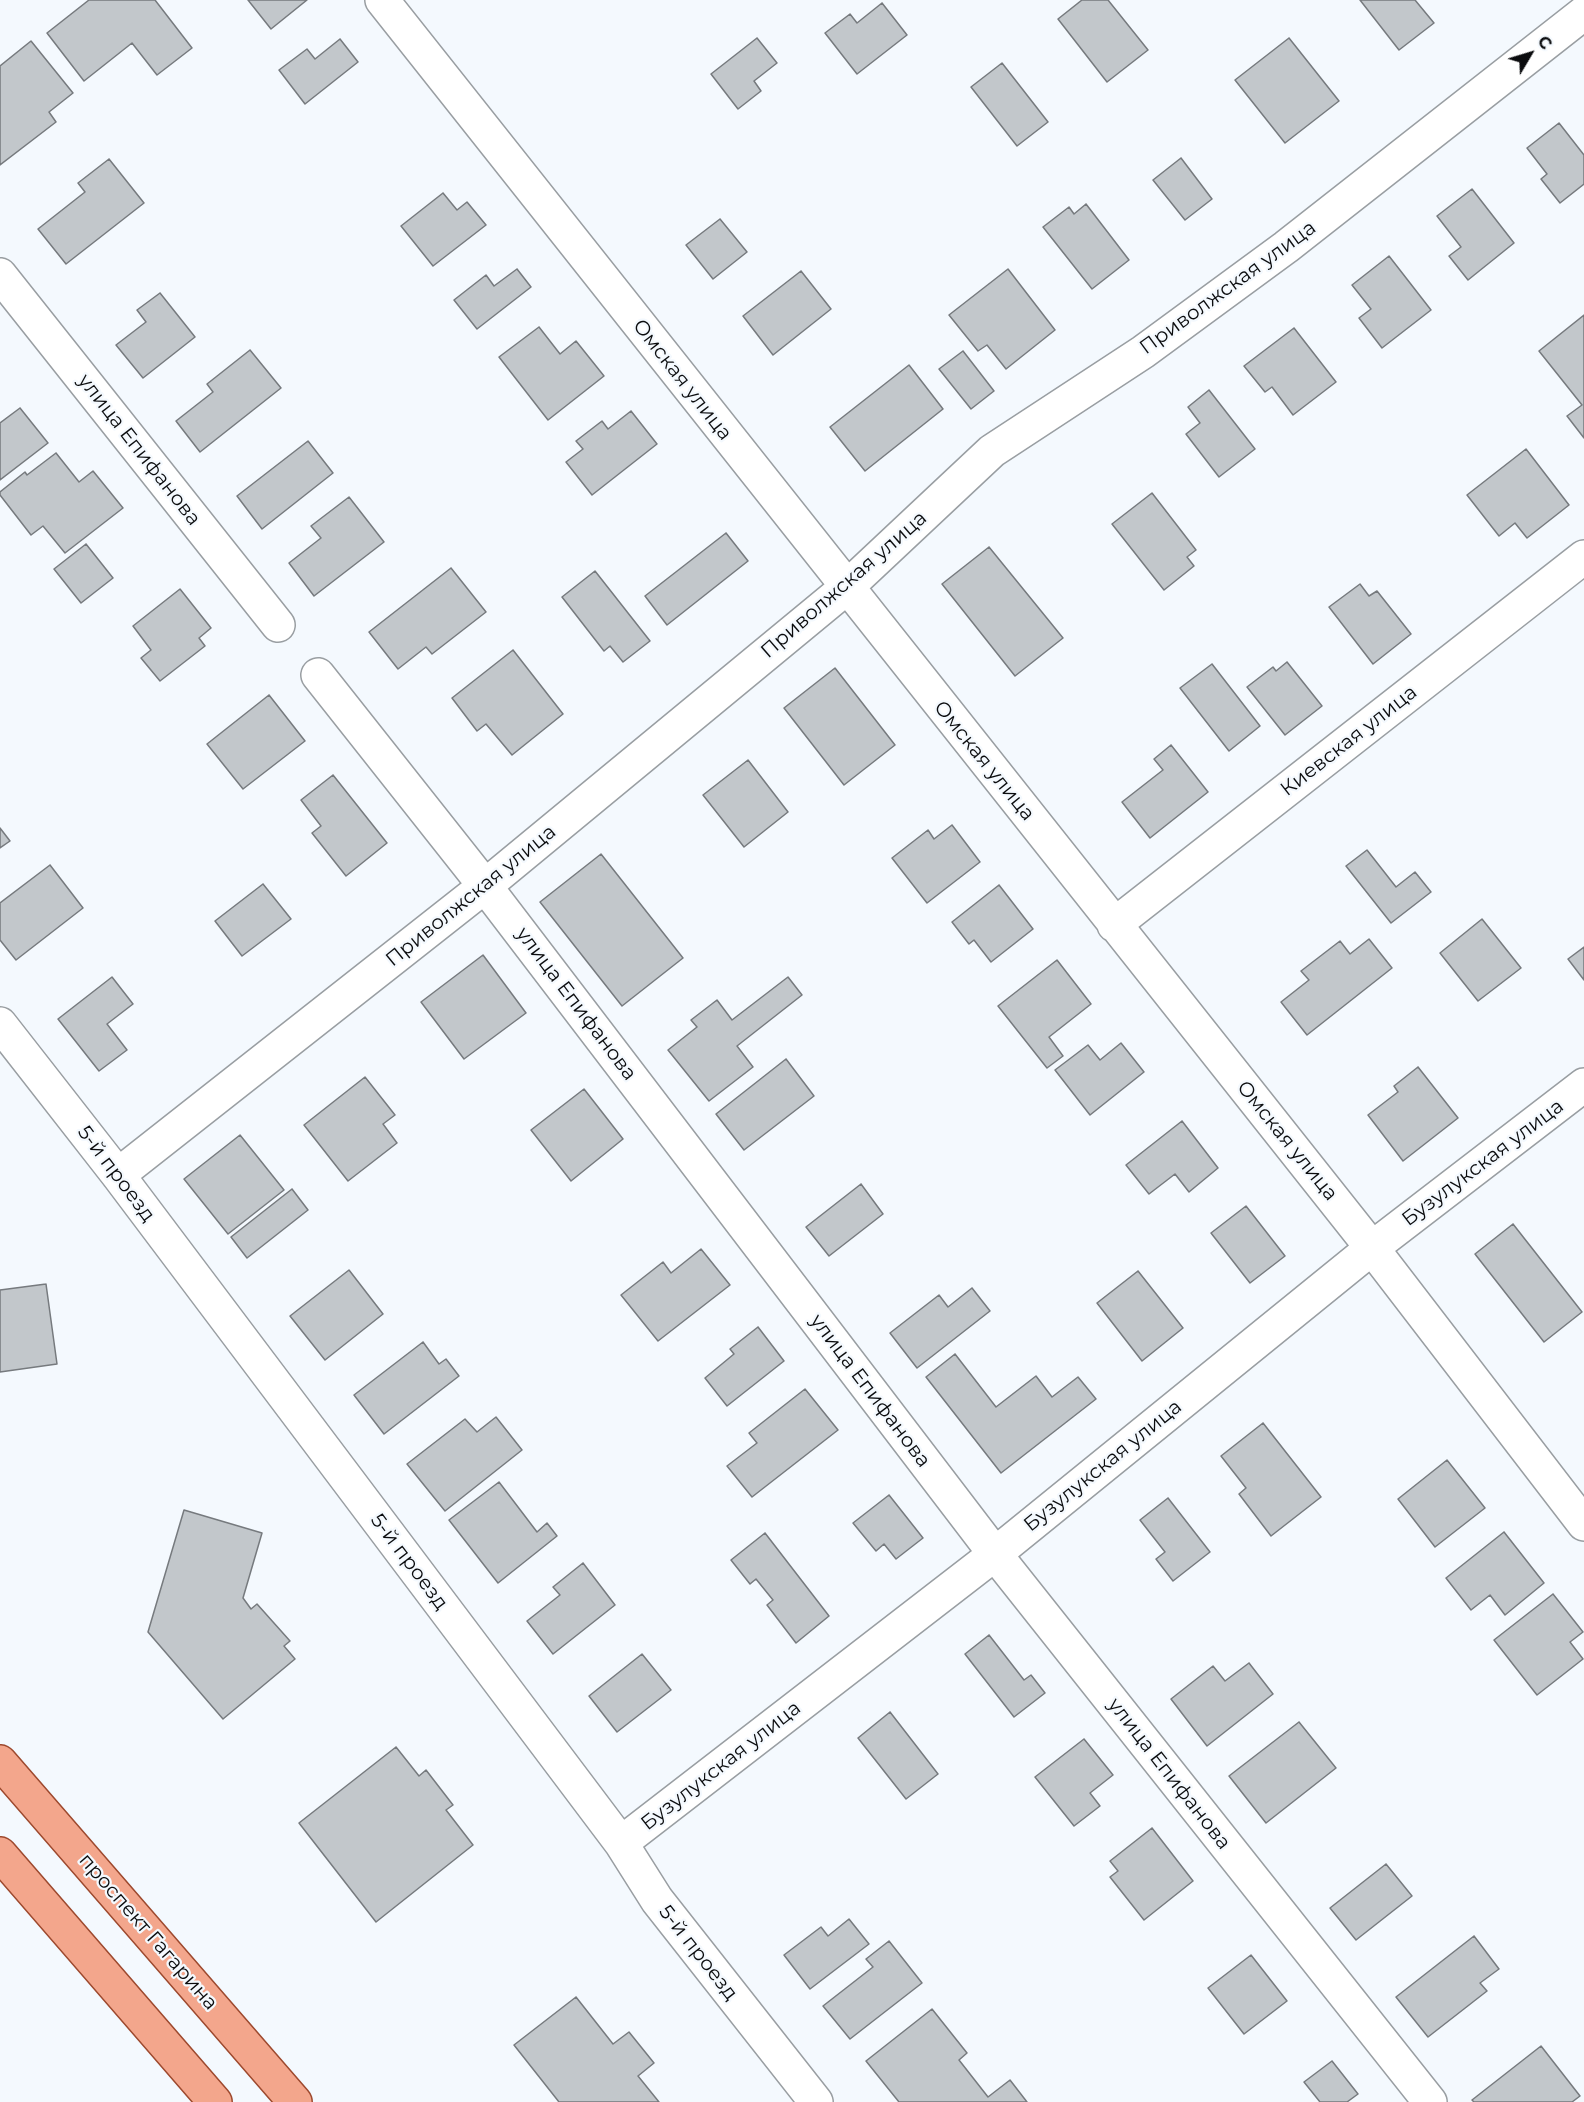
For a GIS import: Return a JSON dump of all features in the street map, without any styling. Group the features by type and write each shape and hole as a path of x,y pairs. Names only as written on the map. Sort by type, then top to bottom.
{"main road":[{"name":"проспект Гагарина","path":"0,1762 295,2102"},
{"path":"0,1854 215,2102"}],"street":[{"name":"Омская улица","path":"382,0 846,588 1372,1248 1584,1524"},
{"name":"Приволжская улица","path":"118,1175 485,886 846,588 992,451 1143,352 1286,247 1584,13"},
{"name":"улица Епифанова","path":"0,274 278,625"},
{"name":"Киевская улица","path":"1114,925 1584,557"},
{"name":"улица Епифанова","path":"318,675 485,886 995,1554 1430,2102"},
{"name":"5-й проезд","path":"0,1024 118,1175 621,1843 657,1900 816,2102"},
{"name":"Бузулукская улица","path":"621,1843 995,1554 1372,1248 1584,1085"}],"building":[{"path":"89,0 155,0 192,48 157,75 132,43 84,81 47,33"},
{"path":"248,0 307,0 271,29"},
{"path":"1082,0 1108,0 1148,50 1107,82 1058,19"},
{"path":"1360,0 1415,0 1434,23 1399,50"},
{"path":"882,3 907,35 857,74 825,33 850,14 857,23"},
{"path":"757,38 777,63 754,81 761,91 738,109 711,74"},
{"path":"1289,38 1339,101 1285,143 1235,80"},
{"path":"340,39 358,62 305,104 279,70 307,49 315,59"},
{"path":"31,41 73,93 49,112 56,122 0,165 0,66"},
{"path":"1002,63 1048,122 1017,146 971,87"},
{"path":"1559,123 1584,155 1584,184 1560,203 1541,179 1547,174 1527,148"},
{"path":"1181,158 1212,199 1185,220 1153,180"},
{"path":"109,159 144,203 66,264 38,229 85,192 78,183"},
{"path":"1472,189 1514,243 1468,280 1449,256 1461,247 1437,216"},
{"path":"443,193 457,210 467,202 486,225 433,266 401,226"},
{"path":"1086,204 1129,260 1092,289 1043,227 1069,207 1074,214"},
{"path":"720,219 747,252 713,279 686,245"},
{"path":"1389,256 1431,310 1382,348 1359,318 1371,309 1352,285"},
{"path":"517,269 531,287 477,329 454,300 486,275 494,286"},
{"path":"1008,269 1055,330 1006,369 987,345 978,351 949,315"},
{"path":"801,271 831,309 773,355 743,316"},
{"path":"160,293 195,337 143,378 116,345 146,322 137,310"},
{"path":"1584,315 1584,438 1567,416 1582,405 1539,351"},
{"path":"539,327 560,354 576,341 604,376 548,420 499,357"},
{"path":"1294,328 1336,382 1293,415 1272,387 1265,392 1244,366"},
{"path":"250,350 281,388 200,452 176,421 213,392 207,384"},
{"path":"963,351 994,391 971,409 939,369"},
{"path":"909,365 943,409 865,471 830,427"},
{"path":"1209,390 1255,449 1219,477 1186,434 1200,423 1188,407"},
{"path":"20,408 48,443 0,480 0,423"},
{"path":"631,411 657,444 592,495 566,462 583,449 576,441 602,421 608,429"},
{"path":"308,441 333,473 262,529 237,496"},
{"path":"1526,449 1569,505 1527,538 1515,523 1499,536 1467,495"},
{"path":"56,453 79,482 93,471 123,508 65,553 43,526 31,535 0,495 0,492 25,472 27,475"},
{"path":"1152,493 1196,550 1187,557 1194,566 1164,590 1112,524"},
{"path":"349,497 384,542 314,596 289,563 321,538 311,526"},
{"path":"726,533 748,561 667,625 645,596"},
{"path":"86,544 113,578 81,603 54,569"},
{"path":"989,547 1063,638 1015,676 942,584"},
{"path":"451,568 486,612 432,654 426,647 398,669 369,632"},
{"path":"595,571 650,641 623,662 610,646 604,651 562,597"},
{"path":"1360,584 1369,596 1377,591 1411,634 1373,664 1329,607"},
{"path":"180,589 211,628 199,638 205,646 160,681 141,658 151,650 133,626"},
{"path":"513,650 563,714 512,755 486,724 477,731 452,698"},
{"path":"1287,662 1322,706 1285,735 1247,687 1273,667 1276,671"},
{"path":"1212,664 1260,726 1229,751 1180,688"},
{"path":"835,668 895,745 844,785 784,708"},
{"path":"269,695 305,741 243,789 207,744"},
{"path":"1171,745 1208,792 1150,838 1122,802 1163,770 1154,759"},
{"path":"748,760 788,812 744,847 703,795"},
{"path":"333,775 387,843 346,876 312,833 321,826 301,800"},
{"path":"952,825 980,862 927,903 892,858 928,830 934,839"},
{"path":"0,828 10,841 0,848"},
{"path":"1367,850 1396,887 1415,872 1431,892 1391,923 1346,866"},
{"path":"601,854 683,958 622,1006 540,902"},
{"path":"50,865 83,908 16,960 0,940 0,903"},
{"path":"263,884 291,919 242,956 215,921"},
{"path":"999,885 1033,929 991,962 974,940 969,944 952,922"},
{"path":"1482,919 1521,968 1478,1001 1440,953"},
{"path":"1369,939 1392,968 1307,1035 1281,1002 1309,980 1301,971 1340,941 1350,954"},
{"path":"1584,947 1584,980 1568,959"},
{"path":"483,955 526,1013 464,1059 421,1002"},
{"path":"1057,960 1091,1004 1049,1037 1063,1056 1047,1068 998,1006"},
{"path":"112,977 133,1004 107,1024 127,1050 99,1071 58,1019"},
{"path":"788,977 802,995 737,1046 753,1067 709,1101 668,1050 697,1027 691,1020 717,1000 732,1020"},
{"path":"1121,1043 1144,1072 1090,1115 1055,1070 1088,1045 1100,1060"},
{"path":"786,1059 814,1096 744,1150 716,1114"},
{"path":"1418,1067 1458,1118 1403,1161 1368,1115 1398,1092 1394,1086"},
{"path":"365,1077 395,1115 383,1124 397,1143 348,1181 304,1125"},
{"path":"584,1089 623,1139 571,1181 531,1130"},
{"path":"1182,1121 1218,1168 1189,1192 1175,1174 1149,1194 1126,1165"},
{"path":"240,1135 284,1190 228,1234 184,1179"},
{"path":"861,1184 883,1214 829,1256 806,1227"},
{"path":"292,1189 308,1210 247,1258 231,1237"},
{"path":"1246,1206 1285,1256 1250,1283 1211,1233"},
{"path":"1513,1224 1582,1312 1544,1342 1475,1254"},
{"path":"701,1249 730,1285 658,1341 621,1295 663,1262 671,1273"},
{"path":"349,1270 383,1314 325,1360 290,1316"},
{"path":"1138,1271 1183,1328 1142,1361 1097,1303"},
{"path":"46,1284 57,1364 0,1372 0,1290"},
{"path":"972,1288 990,1311 917,1368 890,1333 939,1295 948,1307"},
{"path":"758,1327 784,1361 727,1406 705,1378 734,1354 730,1349"},
{"path":"423,1342 439,1364 446,1359 459,1376 384,1434 354,1395"},
{"path":"955,1354 996,1407 1036,1376 1052,1397 1078,1377 1096,1399 1001,1473 926,1377"},
{"path":"805,1389 838,1430 752,1497 727,1466 757,1443 749,1433"},
{"path":"496,1417 522,1450 445,1511 407,1464 465,1419 477,1432"},
{"path":"1263,1423 1321,1497 1271,1536 1239,1494 1246,1488 1221,1456"},
{"path":"1447,1460 1485,1508 1435,1547 1398,1499"},
{"path":"499,1482 537,1532 547,1523 557,1536 498,1583 449,1520"},
{"path":"889,1495 923,1538 896,1559 884,1544 876,1551 853,1523"},
{"path":"1168,1498 1210,1552 1173,1581 1156,1559 1165,1552 1140,1520"},
{"path":"184,1510 262,1533 243,1598 251,1609 257,1604 290,1641 284,1646 295,1659 223,1719 148,1632"},
{"path":"1504,1532 1544,1583 1505,1615 1490,1595 1471,1610 1446,1578"},
{"path":"765,1533 829,1616 796,1643 767,1605 773,1600 756,1579 750,1584 731,1560"},
{"path":"583,1563 615,1605 553,1654 527,1621 560,1595 553,1587"},
{"path":"1553,1594 1583,1632 1570,1642 1583,1659 1537,1695 1494,1640"},
{"path":"989,1635 1024,1680 1031,1675 1045,1693 1014,1717 965,1654"},
{"path":"642,1654 671,1690 617,1732 589,1696"},
{"path":"1249,1663 1273,1694 1207,1746 1171,1699 1213,1666 1225,1681"},
{"path":"890,1712 938,1774 906,1799 858,1738"},
{"path":"1299,1722 1336,1768 1266,1823 1229,1776"},
{"path":"1084,1739 1113,1775 1090,1793 1100,1806 1074,1826 1035,1777"},
{"path":"396,1747 419,1776 426,1770 453,1805 446,1810 473,1845 376,1922 299,1823"},
{"path":"1152,1828 1193,1881 1144,1920 1110,1877 1118,1871 1110,1861"},
{"path":"1386,1864 1412,1896 1356,1940 1330,1908"},
{"path":"849,1919 869,1944 810,1989 784,1955 821,1927 828,1936"},
{"path":"1474,1936 1499,1969 1480,1983 1487,1991 1428,2037 1396,1997"},
{"path":"889,1941 922,1983 850,2039 823,2006 873,1967 866,1959"},
{"path":"1251,1955 1287,2001 1244,2034 1208,1988"},
{"path":"576,1997 613,2044 629,2032 654,2063 638,2076 659,2102 559,2102 514,2045"},
{"path":"932,2009 967,2053 959,2060 988,2097 1010,2080 1027,2102 899,2102 866,2061"},
{"path":"1541,2046 1580,2096 1572,2102 1474,2102 1472,2100"},
{"path":"1332,2061 1358,2094 1347,2102 1320,2102 1304,2082"}]}
